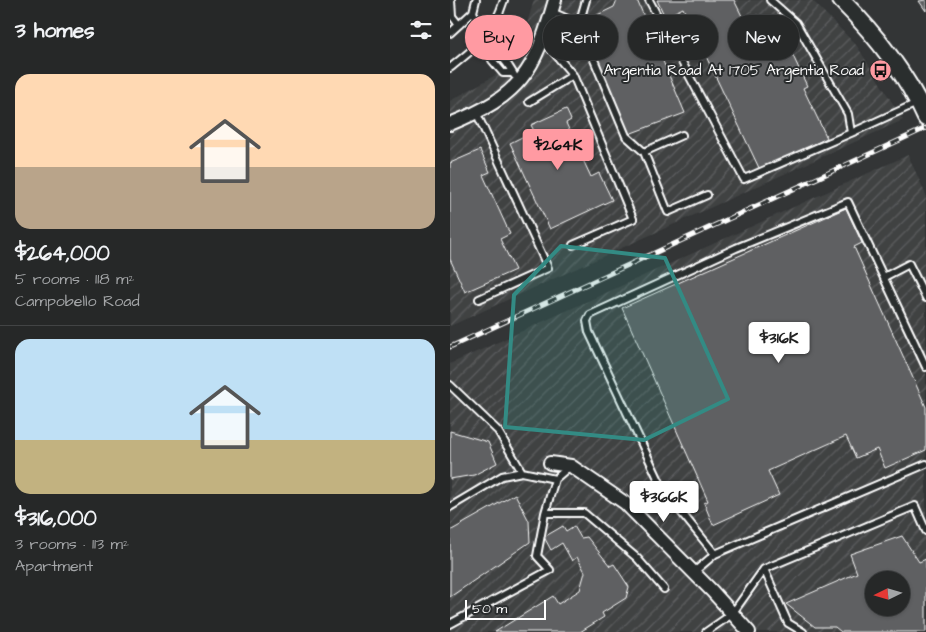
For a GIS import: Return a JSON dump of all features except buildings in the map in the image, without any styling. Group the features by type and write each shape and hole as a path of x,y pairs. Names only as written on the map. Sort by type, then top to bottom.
{"street":[{"path":"841,0 867,26 898,66 926,118"},
{"path":"450,124 476,114 513,90 516,77 534,61 543,43"},
{"path":"550,463 571,466 625,503 694,572 748,632"}],"lane":[{"path":"451,0 452,16 459,25"},
{"path":"450,34 473,12 476,0"},
{"path":"499,15 504,0"},
{"path":"582,15 586,0"},
{"path":"649,0 744,179 919,102"},
{"path":"770,0 796,23 848,114 851,133"},
{"path":"554,6 566,15"},
{"path":"450,68 465,56"},
{"path":"504,60 516,77"},
{"path":"560,60 573,75 633,220 573,245"},
{"path":"594,60 626,136 644,152 668,212 707,195"},
{"path":"529,102 573,75"},
{"path":"476,114 548,268 479,299"},
{"path":"644,152 682,135"},
{"path":"715,554 664,492 590,332 587,320 590,315 736,248 848,202 926,367"},
{"path":"884,277 909,264 926,298"},
{"path":"450,385 498,431 522,472"},
{"path":"694,572 715,554 926,464"},
{"path":"450,624 550,570 538,556 545,513 555,479 571,466"},
{"path":"450,507 502,476 522,472 555,479"},
{"path":"706,632 732,614 764,569 915,506 926,531"},
{"path":"545,513 584,513 637,558 664,589"},
{"path":"764,569 788,623 804,632"}],"highlighted area":[{"path":"561,246 665,258 728,399 644,440 505,427 514,295"}],"shaded area":[{"path":"534,0 812,0 857,46 903,120 450,326 450,101 515,64 516,60 533,60 533,15 530,15"},
{"path":"908,155 926,195 926,632 450,632 450,364"}],"railway":[{"path":"450,347 926,128"}],"place":[{"name":"Argentia Road At 1705 Argentia Road","path":"880,70"}]}
